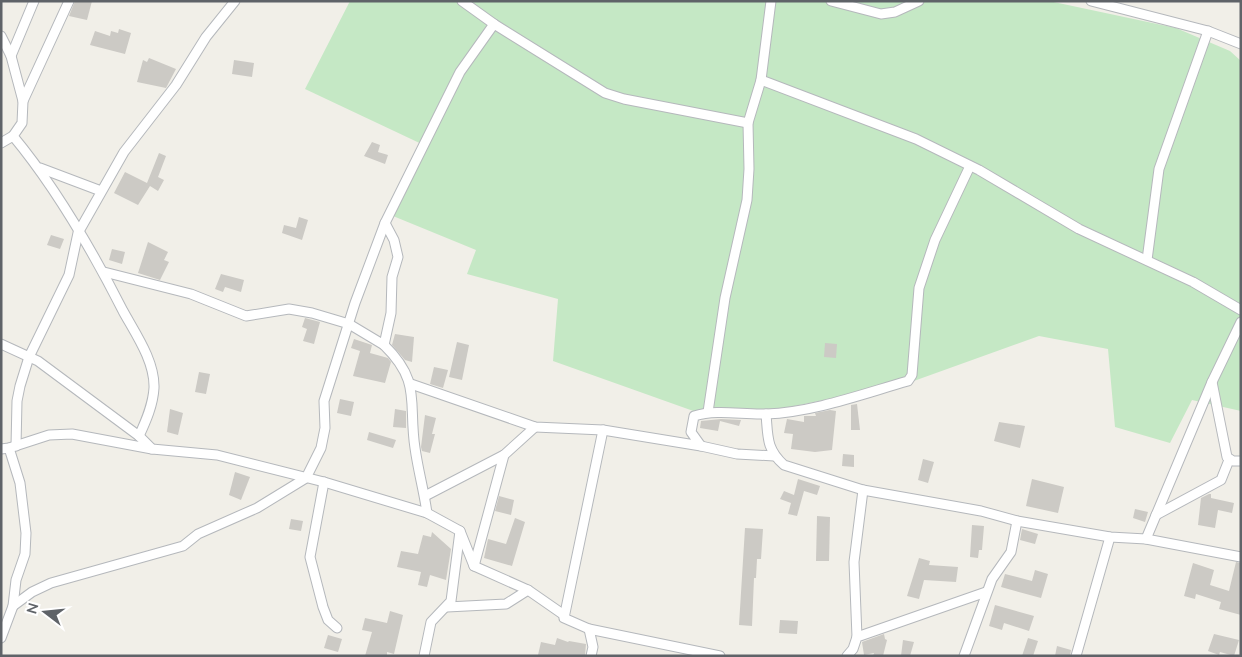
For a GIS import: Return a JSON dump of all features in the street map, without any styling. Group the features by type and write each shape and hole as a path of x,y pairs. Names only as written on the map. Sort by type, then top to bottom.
{"street":[{"path":"11,56 34,1"},
{"path":"23,101 69,1"},
{"path":"1,638 13,606 16,580 25,554 26,533 20,483 9,448 17,401 28,357 69,275 78,233 101,190 124,152 176,85 206,38 235,1"},
{"path":"462,1 494,24 605,93 615,97 748,124"},
{"path":"708,412 725,298 747,200 749,169 748,124 761,80 771,1"},
{"path":"831,1 881,14 896,12 919,1"},
{"path":"1091,1 1208,31 1241,44"},
{"path":"13,606 32,592 51,583 183,546 198,534 257,508 306,478 321,448 325,428 324,401 385,223 460,72 494,24"},
{"path":"1147,260 1159,169 1208,31"},
{"path":"1,36 11,56 23,101 22,123 14,136 4,144 1,143"},
{"path":"761,80 916,139 970,166 1044,207 1079,229 1147,260 1211,292 1241,310"},
{"path":"14,136 40,168 78,233 104,272 144,350 154,387 150,412 139,436"},
{"path":"701,446 691,432 694,416 708,412 766,414 806,409 911,378 919,288 935,240 970,166"},
{"path":"40,168 101,190"},
{"path":"384,345 392,313 392,277 398,257 394,240 385,223"},
{"path":"104,272 191,294 246,316 289,309 349,324 384,345 400,361 411,384 415,447 427,513"},
{"path":"1146,539 1212,382 1241,322"},
{"path":"1,344 38,361 139,436 152,449"},
{"path":"1156,515 1221,480 1229,460 1223,443 1212,382"},
{"path":"411,384 536,427 603,430 701,446 737,454 774,456"},
{"path":"766,414 769,446 774,456 784,465 863,490 981,511 1017,521 1110,537 1146,539 1241,557"},
{"path":"425,496 504,455 536,427"},
{"path":"564,615 603,430"},
{"path":"9,448 49,435 72,434 152,449 217,455 324,482 427,513 460,531 474,566 528,590 564,615 564,618 589,629 720,656"},
{"path":"474,566 504,455"},
{"path":"1229,460 1241,461"},
{"path":"324,482 310,557 322,607 328,620 337,628"},
{"path":"847,656 853,649 857,637 854,562 863,490"},
{"path":"964,656 986,592 999,566 1011,552 1017,521"},
{"path":"447,607 452,594 460,531"},
{"path":"1076,656 1110,537"},
{"path":"424,656 431,622 436,614 447,607 506,604 528,590"},
{"path":"857,637 986,592"},
{"path":"589,629 593,647 591,656"}],"green space":[{"path":"350,1 1049,1 1176,28 1230,51 1241,61 1241,411 1192,400 1170,443 1115,427 1108,349 1039,336 911,382 761,413 699,413 553,361 558,299 467,274 476,250 393,216 428,147 305,89"}],"building":[{"path":"75,1 92,1 87,20 69,16"},
{"path":"119,29 131,33 125,54 90,45 95,31 110,36 111,31 118,33"},
{"path":"149,58 176,69 166,88 137,82 143,60 147,62"},
{"path":"234,60 254,63 252,77 232,74"},
{"path":"372,142 380,145 378,152 388,155 385,164 364,156"},
{"path":"159,153 166,156 158,177 164,180 158,191 150,186 138,205 114,193 125,172 147,183"},
{"path":"299,217 308,220 302,240 282,233 284,225 296,228"},
{"path":"51,235 64,239 60,249 47,245"},
{"path":"148,242 168,252 164,260 169,262 160,280 138,273"},
{"path":"112,249 125,252 122,264 109,260"},
{"path":"221,274 244,280 241,292 225,287 223,292 215,289"},
{"path":"305,318 320,322 314,344 303,341 307,329 302,327"},
{"path":"395,334 414,337 412,362 405,360 392,345"},
{"path":"354,339 372,345 370,353 388,358 391,362 385,383 353,376 360,351 351,348"},
{"path":"457,342 469,345 462,380 449,377"},
{"path":"825,343 837,344 836,358 824,357"},
{"path":"434,367 448,370 443,388 430,384"},
{"path":"199,372 210,374 206,394 195,392"},
{"path":"340,399 354,402 351,416 337,413"},
{"path":"857,404 860,430 851,430 851,405"},
{"path":"170,409 183,413 178,435 167,432"},
{"path":"395,409 406,411 406,428 393,427"},
{"path":"830,410 836,411 832,450 815,452 791,449 793,434 784,433 787,419 804,422 804,416 816,416 815,413"},
{"path":"425,415 436,418 432,434 435,434 430,453 422,451 421,447"},
{"path":"741,420 739,426 720,421 718,431 700,428 701,421"},
{"path":"999,422 1025,426 1020,448 994,441"},
{"path":"369,432 396,440 393,448 367,440"},
{"path":"843,454 854,455 854,467 842,466"},
{"path":"923,459 934,462 928,483 918,480"},
{"path":"235,472 250,477 241,500 229,495"},
{"path":"798,479 820,486 817,495 804,491 797,516 788,514 791,503 780,499 784,491 794,495"},
{"path":"1032,479 1064,487 1058,513 1026,506"},
{"path":"1211,494 1211,498 1234,503 1232,513 1218,510 1215,528 1198,525 1201,498"},
{"path":"499,496 514,500 511,515 495,511"},
{"path":"1135,509 1148,512 1145,522 1133,518"},
{"path":"817,516 830,517 829,561 816,561"},
{"path":"515,518 525,522 512,566 484,558 488,539 506,544"},
{"path":"291,519 303,521 301,531 289,529"},
{"path":"972,525 984,526 982,550 979,550 978,558 970,557"},
{"path":"745,528 763,529 761,559 757,559 756,578 754,578 752,626 739,625"},
{"path":"1022,529 1038,534 1035,544 1020,540"},
{"path":"432,532 451,549 446,580 430,575 427,587 418,585 421,572 397,567 401,551 418,554 423,535 431,537"},
{"path":"919,558 930,561 929,565 958,567 956,582 924,580 919,599 907,596"},
{"path":"1236,562 1241,563 1241,615 1219,609 1221,602 1196,594 1195,599 1184,596 1193,563 1214,570 1210,585 1229,591"},
{"path":"1035,570 1048,574 1041,598 1001,587 1005,574 1032,581"},
{"path":"995,605 1034,616 1029,631 1004,623 1002,630 989,626"},
{"path":"390,611 403,615 394,654 387,652 387,656 365,656 372,632 362,630 365,618 387,623"},
{"path":"780,620 798,621 797,634 779,633"},
{"path":"884,634 887,640 883,656 873,656 874,653 864,655 862,642"},
{"path":"1214,634 1239,640 1234,656 1220,652 1219,655 1208,651"},
{"path":"328,635 342,639 338,652 324,648"},
{"path":"557,638 568,642 586,644 585,656 538,655 541,642 555,645"},
{"path":"1028,638 1038,641 1033,656 1022,656"},
{"path":"903,640 914,642 910,656 901,656"},
{"path":"1057,646 1071,650 1070,656 1055,656"}]}
